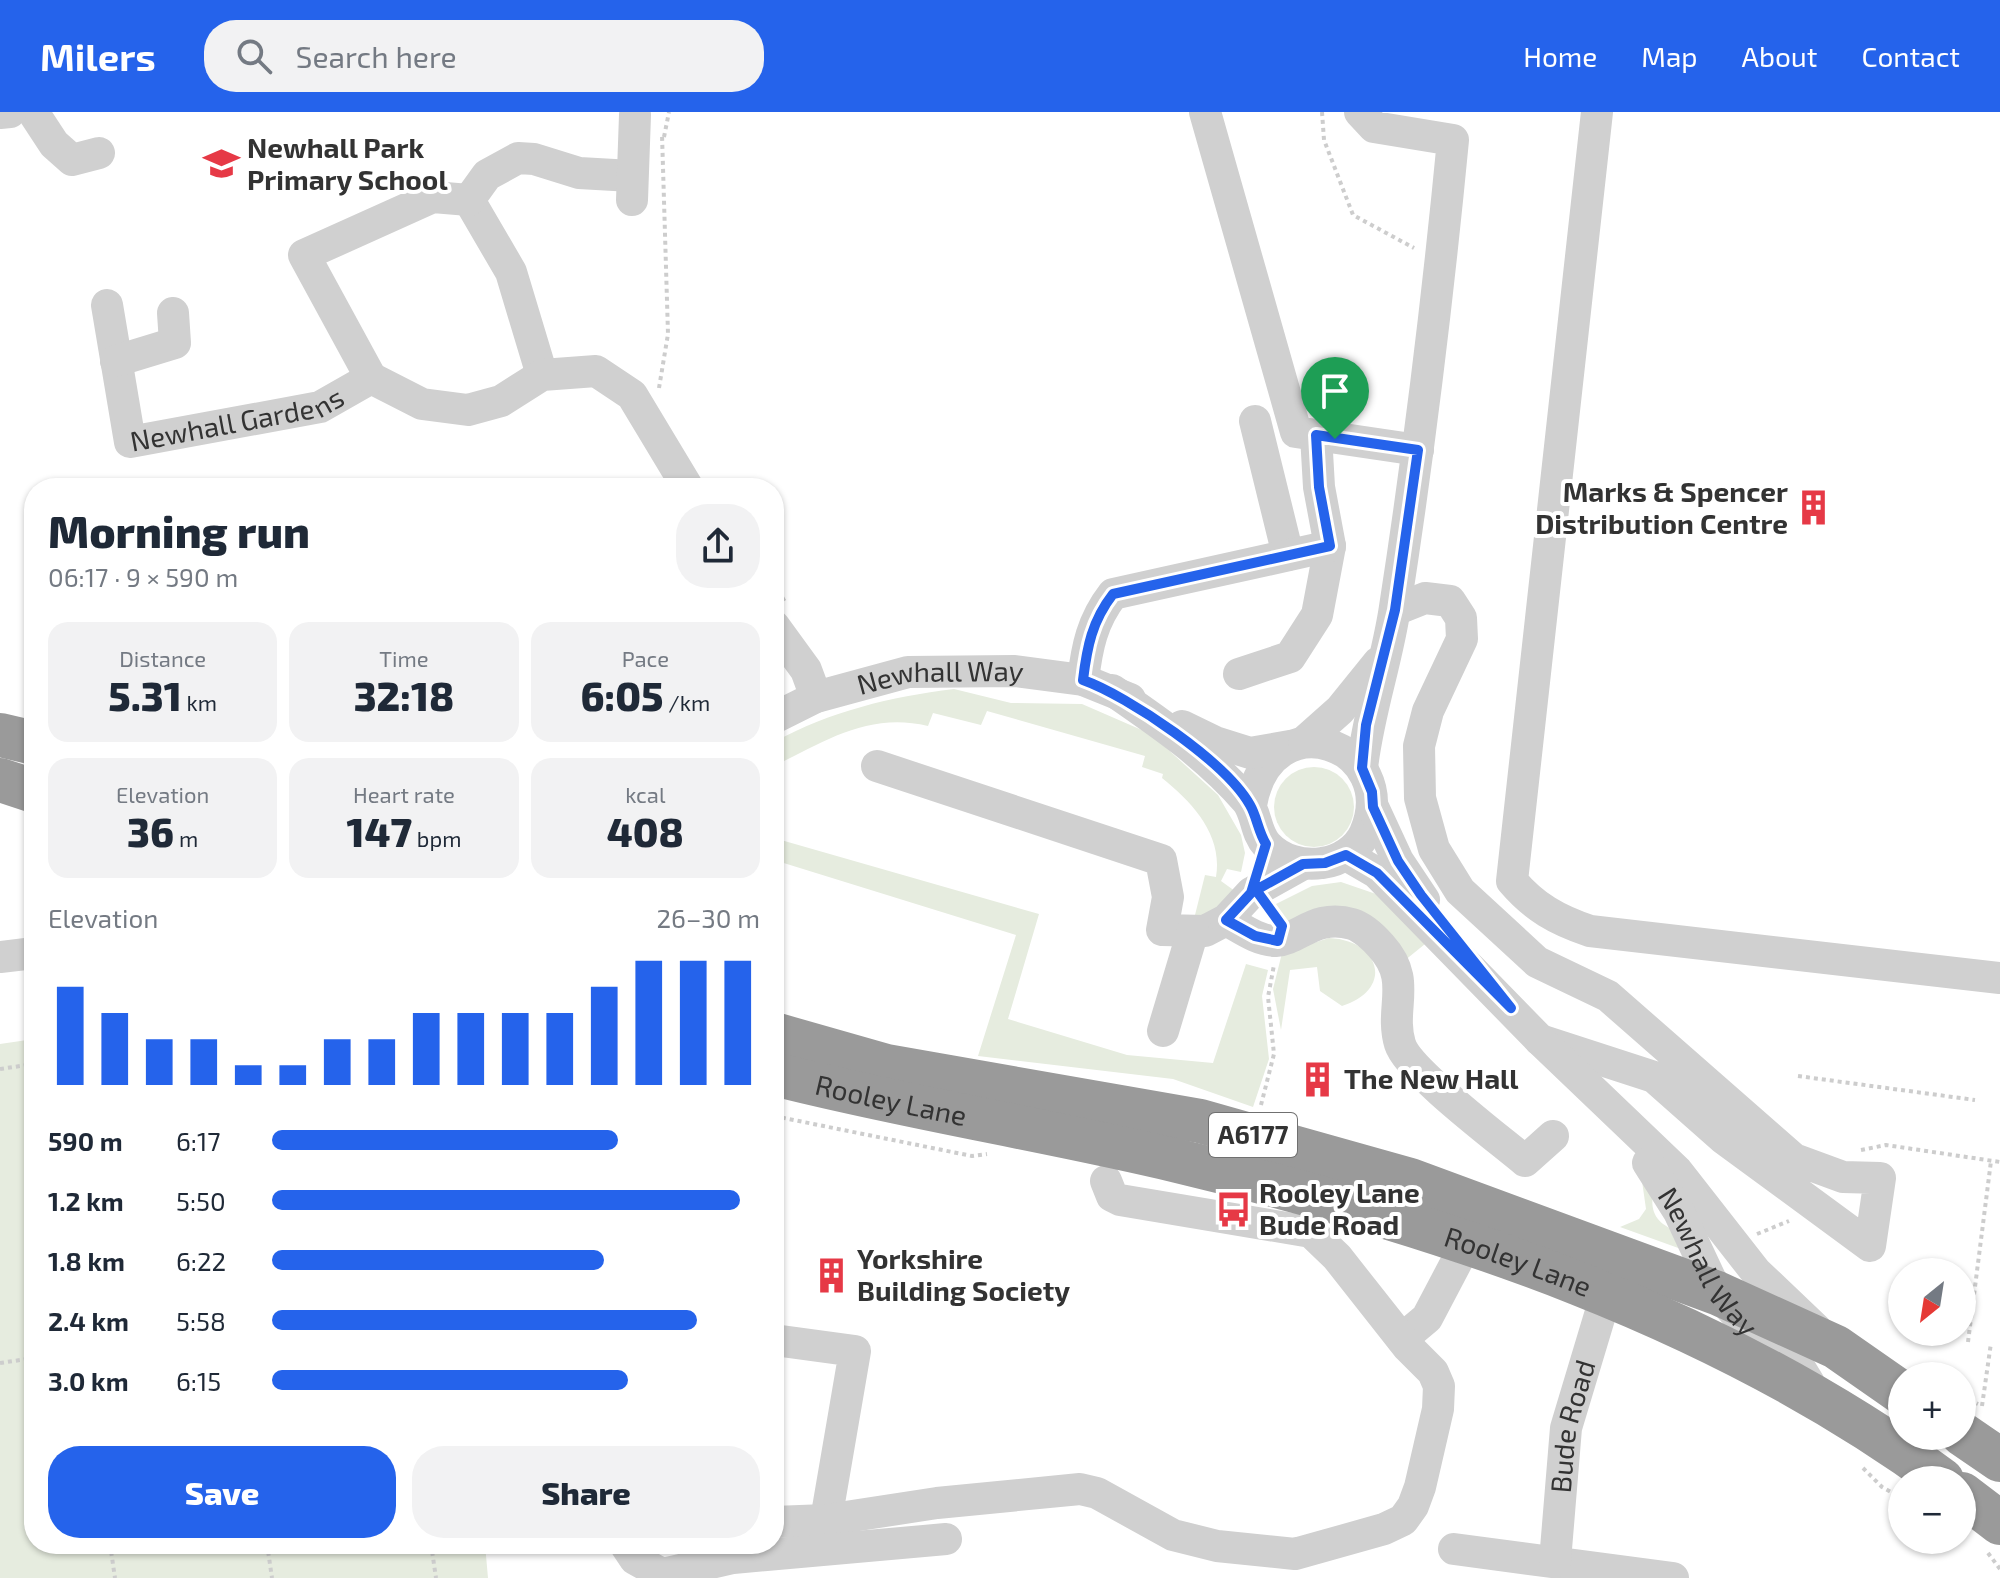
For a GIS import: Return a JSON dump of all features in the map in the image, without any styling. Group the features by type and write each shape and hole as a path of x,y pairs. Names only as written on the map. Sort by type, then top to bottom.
{"highway":[{"path":"0,735 24,741"},
{"path":"0,780 24,788"},
{"name":"Rooley Lane","path":"784,1037 886,1066 1200,1121 1410,1180 1717,1293 1836,1347 1888,1383"},
{"name":"Rooley Lane","path":"784,1076 1180,1161 1467,1242 1606,1295 1816,1394 1921,1466"},
{"path":"1976,1426 2000,1460"},
{"path":"1976,1505 2000,1523"}],"street":[{"path":"0,113 10,112"},
{"path":"33,112 54,144 81,163"},
{"path":"1205,112 1296,432 1418,450"},
{"path":"1360,112 1374,127 1453,140 1418,450 1395,610 1366,725 1362,768"},
{"path":"1597,112 1512,881 1529,901 1559,921 1590,931 2000,978"},
{"path":"469,200 487,175 526,157 632,188 648,120"},
{"path":"469,200 433,197 304,255 371,378 422,404 468,410 501,401 542,375 596,371 632,395 682,478"},
{"path":"469,200 511,272 542,375"},
{"name":"Newhall Gardens","path":"107,305 130,442 320,407 371,378"},
{"path":"116,361 175,343 173,313"},
{"path":"1255,421 1288,555"},
{"path":"1239,674 1290,657 1317,615 1330,546 1319,487 1316,435"},
{"path":"1097,685 1087,647 1097,615 1113,594 1330,546"},
{"path":"1395,610 1425,598 1450,601 1461,618 1462,639 1428,711 1419,746 1420,798 1434,849 1460,891 1537,962 1608,996 1794,1159 1843,1177 1880,1178 1870,1246 1723,1138 1654,1077 1540,1040"},
{"path":"784,640 806,670 816,697"},
{"path":"1251,805 1255,780 1268,761 1298,744 1340,710 1387,651"},
{"name":"Newhall Way","path":"784,713 816,697 908,672 1015,671 1097,685 1215,742 1250,753 1298,744 1335,747 1362,768 1372,792 1373,807 1398,861 1421,895 1511,1008"},
{"name":"Newhall Way","path":"1097,685 1217,769 1251,805 1256,829 1266,844"},
{"path":"877,766 1161,860 1168,897 1162,930 1205,931 1226,920 1251,893 1303,864"},
{"path":"1251,893 1266,844 1283,857 1303,864 1325,863 1346,855 1363,839 1373,807"},
{"name":"Newhall Way","path":"1346,855 1377,873 1540,1040 1677,1171 1756,1272 1836,1347"},
{"path":"1226,920 1255,936 1278,941 1320,922 1352,924 1374,938 1396,967 1400,992 1399,1042 1415,1066 1525,1161 1553,1136"},
{"path":"1163,1031 1193,931"},
{"path":"0,957 24,954"},
{"name":"Newhall Way","path":"1616,1113 1679,1212 1717,1293 1756,1336 1798,1365 1816,1394"},
{"path":"784,1522 826,1520 937,1503 1080,1489 1097,1493 1173,1535 1253,1552 1295,1554 1384,1529 1403,1520 1413,1506 1438,1409 1439,1386 1433,1372 1402,1339 1357,1281 1311,1232 1120,1200 1112,1196 1106,1181"},
{"path":"1402,1339 1427,1318 1467,1242"},
{"name":"Bude Road","path":"1555,1561 1566,1428 1606,1295"},
{"path":"784,1341 855,1351 826,1520"},
{"path":"632,1554 656,1574 662,1574 733,1558 842,1564 946,1539"},
{"path":"1454,1549 1673,1578"}],"path":[{"path":"657,396 668,334 664,140 669,112"},
{"path":"1322,112 1324,140 1353,215 1441,262"},
{"path":"648,120 664,140"},
{"path":"1259,1112 1274,1054 1268,997 1278,941"},
{"path":"0,1069 24,1065"},
{"path":"1798,1076 1975,1100"},
{"path":"1976,1279 1991,1161"},
{"path":"1748,1238 1797,1218"},
{"path":"1976,1404 1991,1343"},
{"path":"0,1363 24,1359"},
{"path":"111,1554 115,1578"},
{"path":"268,1554 272,1578"},
{"path":"432,1554 436,1578"}],"shaded area":[{"path":"954,689 1011,703 1082,704 1151,734 1218,795 1241,835 1245,853 1241,872 1227,869 1221,881 1239,894 1216,915 1195,915 1205,875 1216,877 1215,847 1195,809 1162,778 1163,774 1142,767 1145,756 987,711 981,725 933,713 928,726 886,723 867,726 848,731 784,761 784,737 839,714 907,696"},
{"path":"1306,767 1322,767 1343,778 1354,799 1354,815 1343,836 1322,847 1306,847 1292,841 1280,829 1274,815 1274,799 1280,785 1292,773"},
{"path":"784,841 1039,914 1008,1019 1127,1055 1213,1063 1246,964 1268,970 1262,996 1269,1059 1253,1107 1173,1079 978,1056 1016,935 784,863"},
{"path":"1341,882 1376,894 1425,944 1404,961 1392,945 1289,928 1274,905 1312,886"},
{"path":"1329,938 1360,947 1370,956 1375,978 1370,988 1359,998 1342,1006 1320,991 1317,967 1290,970 1281,1030 1273,989 1282,953"},
{"path":"24,1040 24,1554 486,1554 488,1578 0,1578 0,1044"},
{"path":"1642,1181 1653,1194 1656,1216 1674,1230 1681,1249 1620,1227 1639,1219 1646,1209"}],"place":[{"name":"Newhall Park Primary School","path":"221,164"},
{"name":"Marks & Spencer Distribution Centre","path":"1814,508"},
{"name":"The New Hall","path":"1318,1079"},
{"name":"Rooley Lane Bude Road","path":"1233,1209"},
{"name":"Yorkshire Building Society","path":"831,1275"}],"route":[{"path":"1316,435 1335,439 1418,450 1395,610 1366,725 1362,768 1372,792 1373,807 1398,861 1421,895 1511,1008 1377,873 1346,855 1325,863 1303,864 1256,890 1282,926 1278,941 1255,936 1226,920 1251,893 1266,844 1256,829 1251,805 1217,769 1168,729 1112,690 1083,680 1087,647 1097,615 1113,594 1330,546 1319,487 1316,435"}]}
